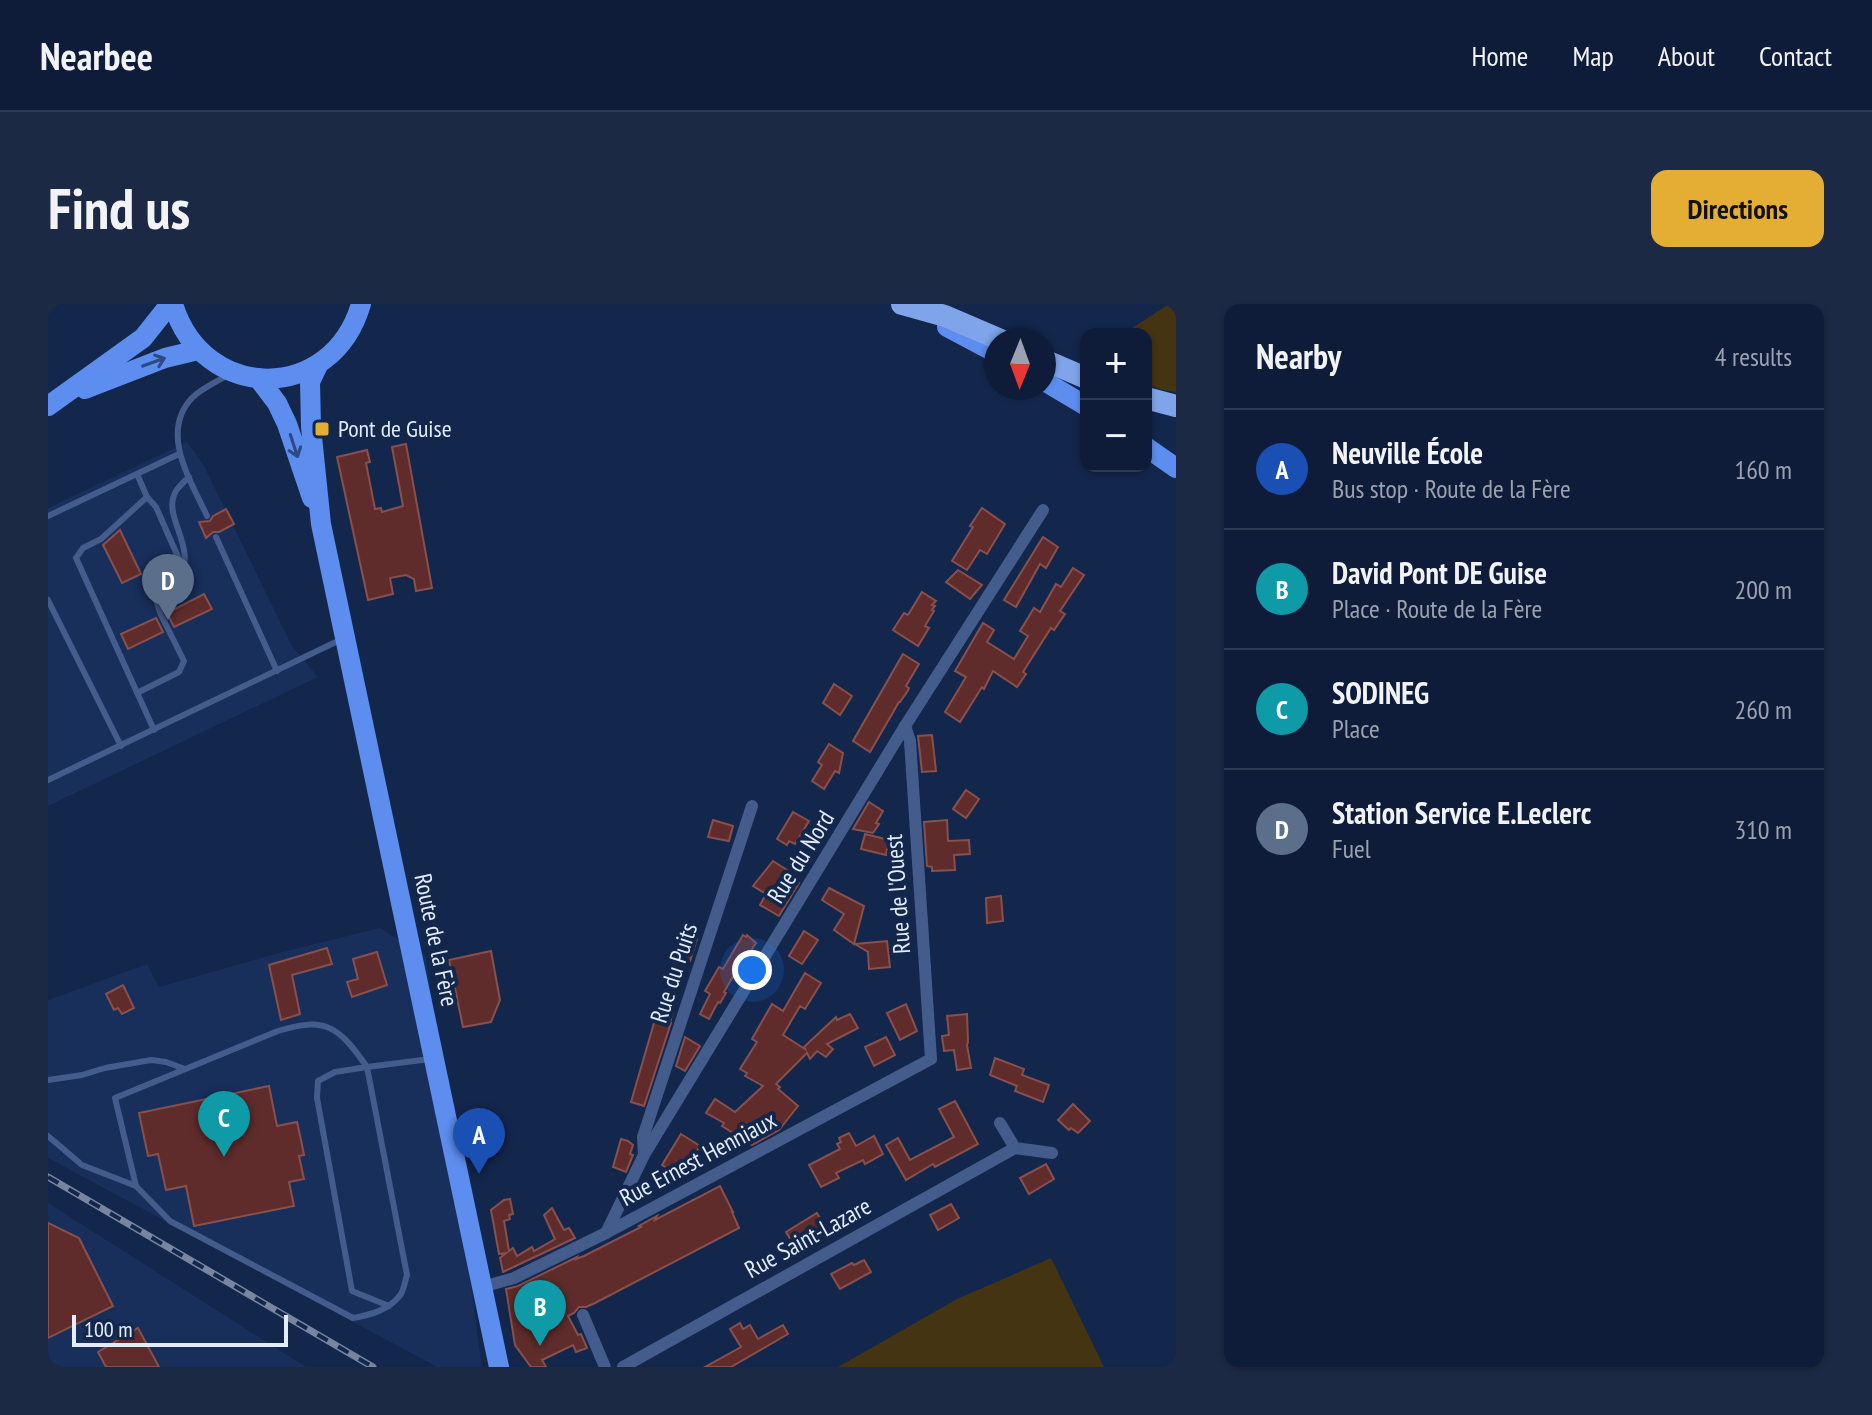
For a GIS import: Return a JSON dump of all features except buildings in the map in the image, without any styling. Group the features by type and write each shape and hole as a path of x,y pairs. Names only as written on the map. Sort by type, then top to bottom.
{"highway":[{"path":"902,304 945,316 984,333"},
{"path":"1056,365 1080,375"},
{"path":"1152,400 1176,406"}],"main road":[{"path":"53,403 143,338 172,304 182,327 198,350 233,373 258,378 289,377 318,365 340,347 356,323 361,304"},
{"path":"895,304 984,347"},
{"path":"53,403 165,358 198,350"},
{"name":"Route de la Fère","path":"318,365 310,382 311,427 321,524 499,1367"},
{"name":"Route de la Fère","path":"258,378 277,403 287,424 321,524"},
{"path":"1056,388 1080,402"},
{"path":"1152,451 1176,468"}],"street":[{"name":"Rue du Nord","path":"606,1233 644,1155 905,726 1043,510"},
{"name":"Rue de l'Ouest","path":"905,726 910,741 931,1059"},
{"name":"Rue du Puits","path":"644,1155 643,1137 752,806"},
{"name":"Rue Ernest Henniaux","path":"482,1287 514,1278 606,1233 931,1059"},
{"path":"1000,1123 1015,1148 1052,1153"},
{"name":"Rue Saint-Lazare","path":"623,1367 1015,1148"},
{"path":"583,1315 605,1367"}],"lane":[{"path":"207,516 179,454 178,427 181,414 192,398 233,373"},
{"path":"48,516 179,454"},
{"path":"137,474 184,569"},
{"path":"137,693 179,672 184,661 156,600 175,585 184,569 184,546 172,507 175,492 189,477"},
{"path":"147,497 101,539 83,548 76,558 154,730"},
{"path":"216,537 277,671"},
{"path":"48,600 121,746"},
{"path":"48,780 345,637"},
{"path":"48,1136 82,1165 136,1186 170,1221 353,1318 372,1315 389,1306 402,1293 407,1275 367,1067 334,1029 318,1024 299,1024 115,1098 136,1186"},
{"path":"389,1306 352,1291 317,1098 318,1081 335,1072 434,1059"},
{"path":"48,1080 151,1060 185,1069"}],"shaded area":[{"path":"1169,304 1176,304 1176,392 1152,386 1152,328 1132,328"},
{"path":"187,442 204,466 292,646 318,677 48,806 48,508"},
{"path":"380,928 426,957 482,1367 437,1367 48,1158 48,1000 147,964 159,987"},
{"path":"48,1203 306,1367 48,1367"},
{"path":"1051,1258 1104,1367 838,1367 957,1299"}],"railway":[{"path":"48,1177 373,1367"}],"place":[{"name":"Pont de Guise","path":"322,429"},
{"name":"Station Service E.Leclerc","path":"168,620"},
{"name":"SODINEG","path":"224,1157"},
{"name":"Neuville École","path":"479,1174"},
{"name":"David Pont DE Guise","path":"540,1346"}]}
